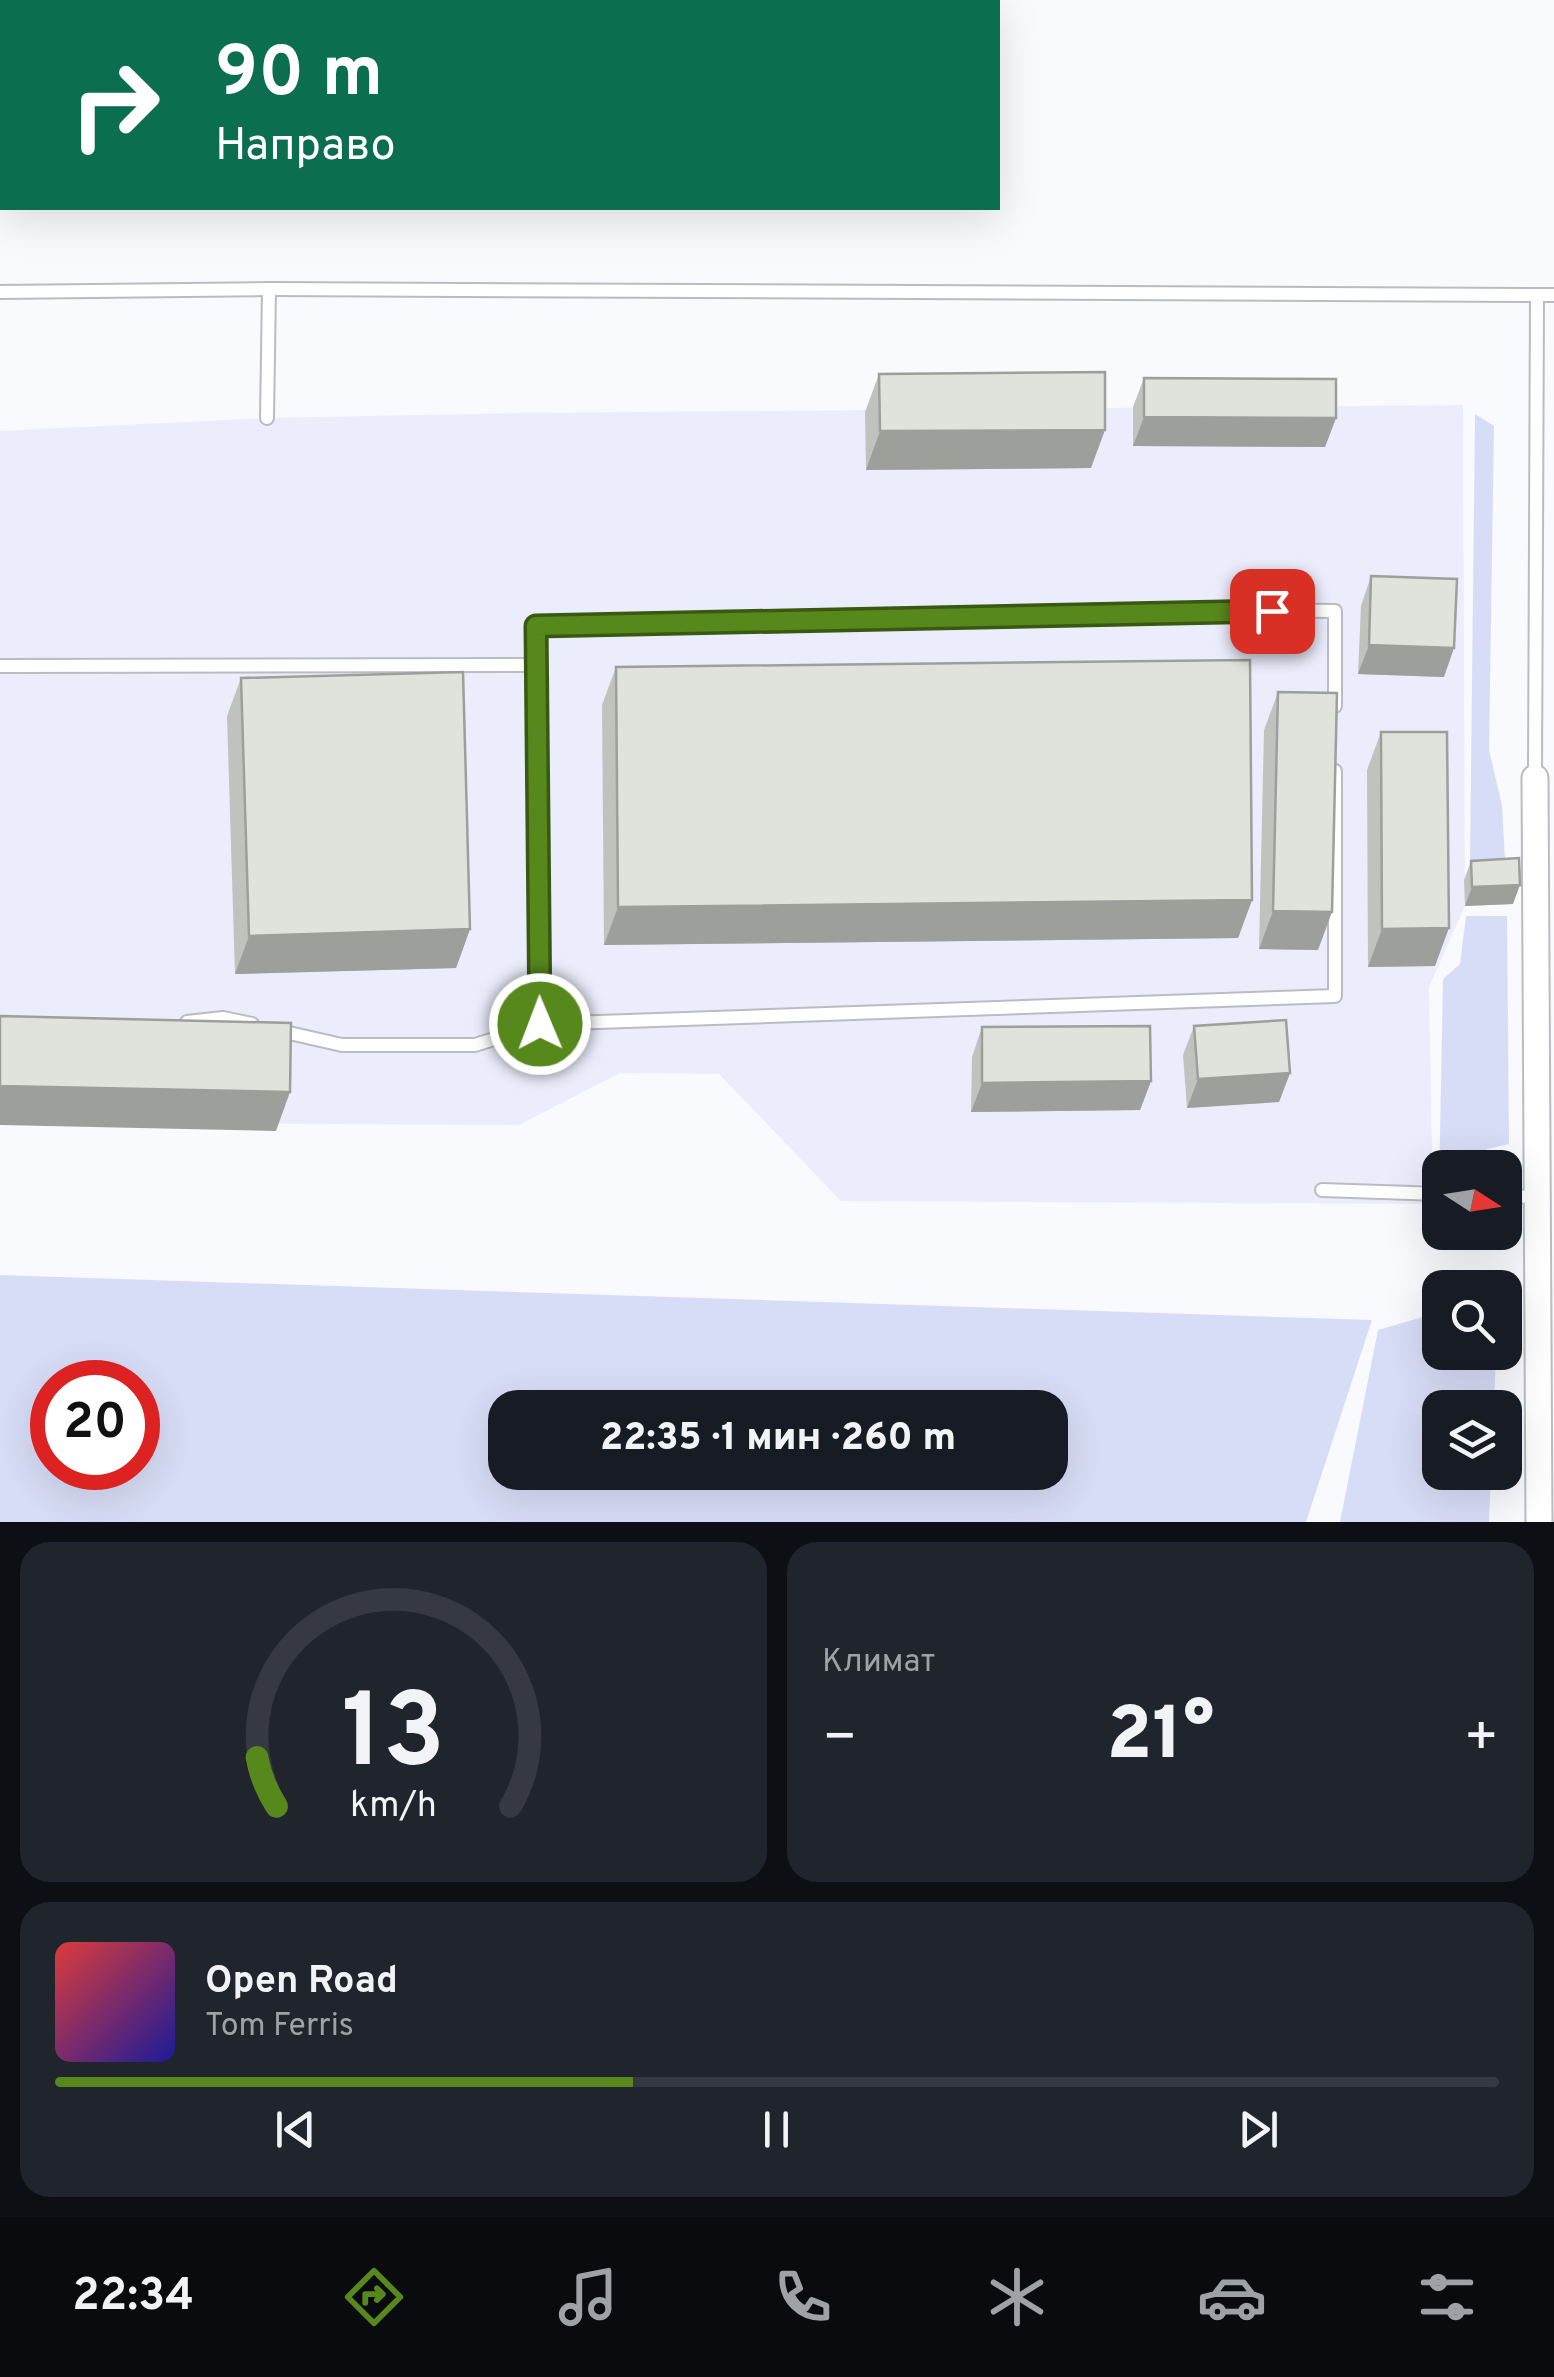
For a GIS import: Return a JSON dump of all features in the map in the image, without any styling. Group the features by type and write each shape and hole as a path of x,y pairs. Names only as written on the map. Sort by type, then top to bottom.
{"street":[{"path":"1535,778 1536,1197 1546,1444 1538,1522"}],"lane":[{"path":"267,418 269,289"},
{"path":"0,292 269,289 1554,296"},
{"path":"1535,778 1537,296"},
{"path":"540,1024 536,626 1240,610 1334,612 1335,727"},
{"path":"0,666 536,665"},
{"path":"172,1022 223,1018 342,1045 475,1046 540,1024 1335,996 1335,766"},
{"path":"1322,1190 1422,1193"},
{"path":"1522,1197 1536,1197"}],"shaded area":[{"path":"1463,405 1465,906 1429,987 1432,1150 1422,1150 1422,1204 841,1201 719,1074 620,1073 519,1125 0,1122 0,431 267,418"},
{"path":"1475,414 1494,426 1489,750 1502,805 1505,861 1470,862"},
{"path":"1466,916 1507,916 1509,1144 1487,1150 1440,1150 1443,979 1460,964"},
{"path":"0,1275 1372,1320 1306,1522 0,1522"},
{"path":"1422,1317 1422,1370 1495,1370 1495,1390 1422,1390 1422,1490 1490,1490 1489,1522 1340,1522 1378,1330"}],"building":[{"path":"1105,372 1105,430 880,431 879,374"},
{"path":"1144,378 1336,379 1336,418 1144,417"},
{"path":"1371,576 1457,579 1454,648 1369,645"},
{"path":"1250,660 1252,900 618,907 616,667"},
{"path":"463,672 470,929 249,936 241,678"},
{"path":"1278,692 1337,693 1332,912 1273,911"},
{"path":"1381,732 1447,732 1449,928 1382,929"},
{"path":"1519,858 1520,885 1472,887 1471,861"},
{"path":"0,1016 291,1023 290,1092 0,1086"},
{"path":"1286,1020 1290,1073 1198,1079 1194,1026"},
{"path":"1150,1026 1151,1081 982,1083 982,1027"}],"route":[{"path":"540,1024 536,626 1272,611"}]}
